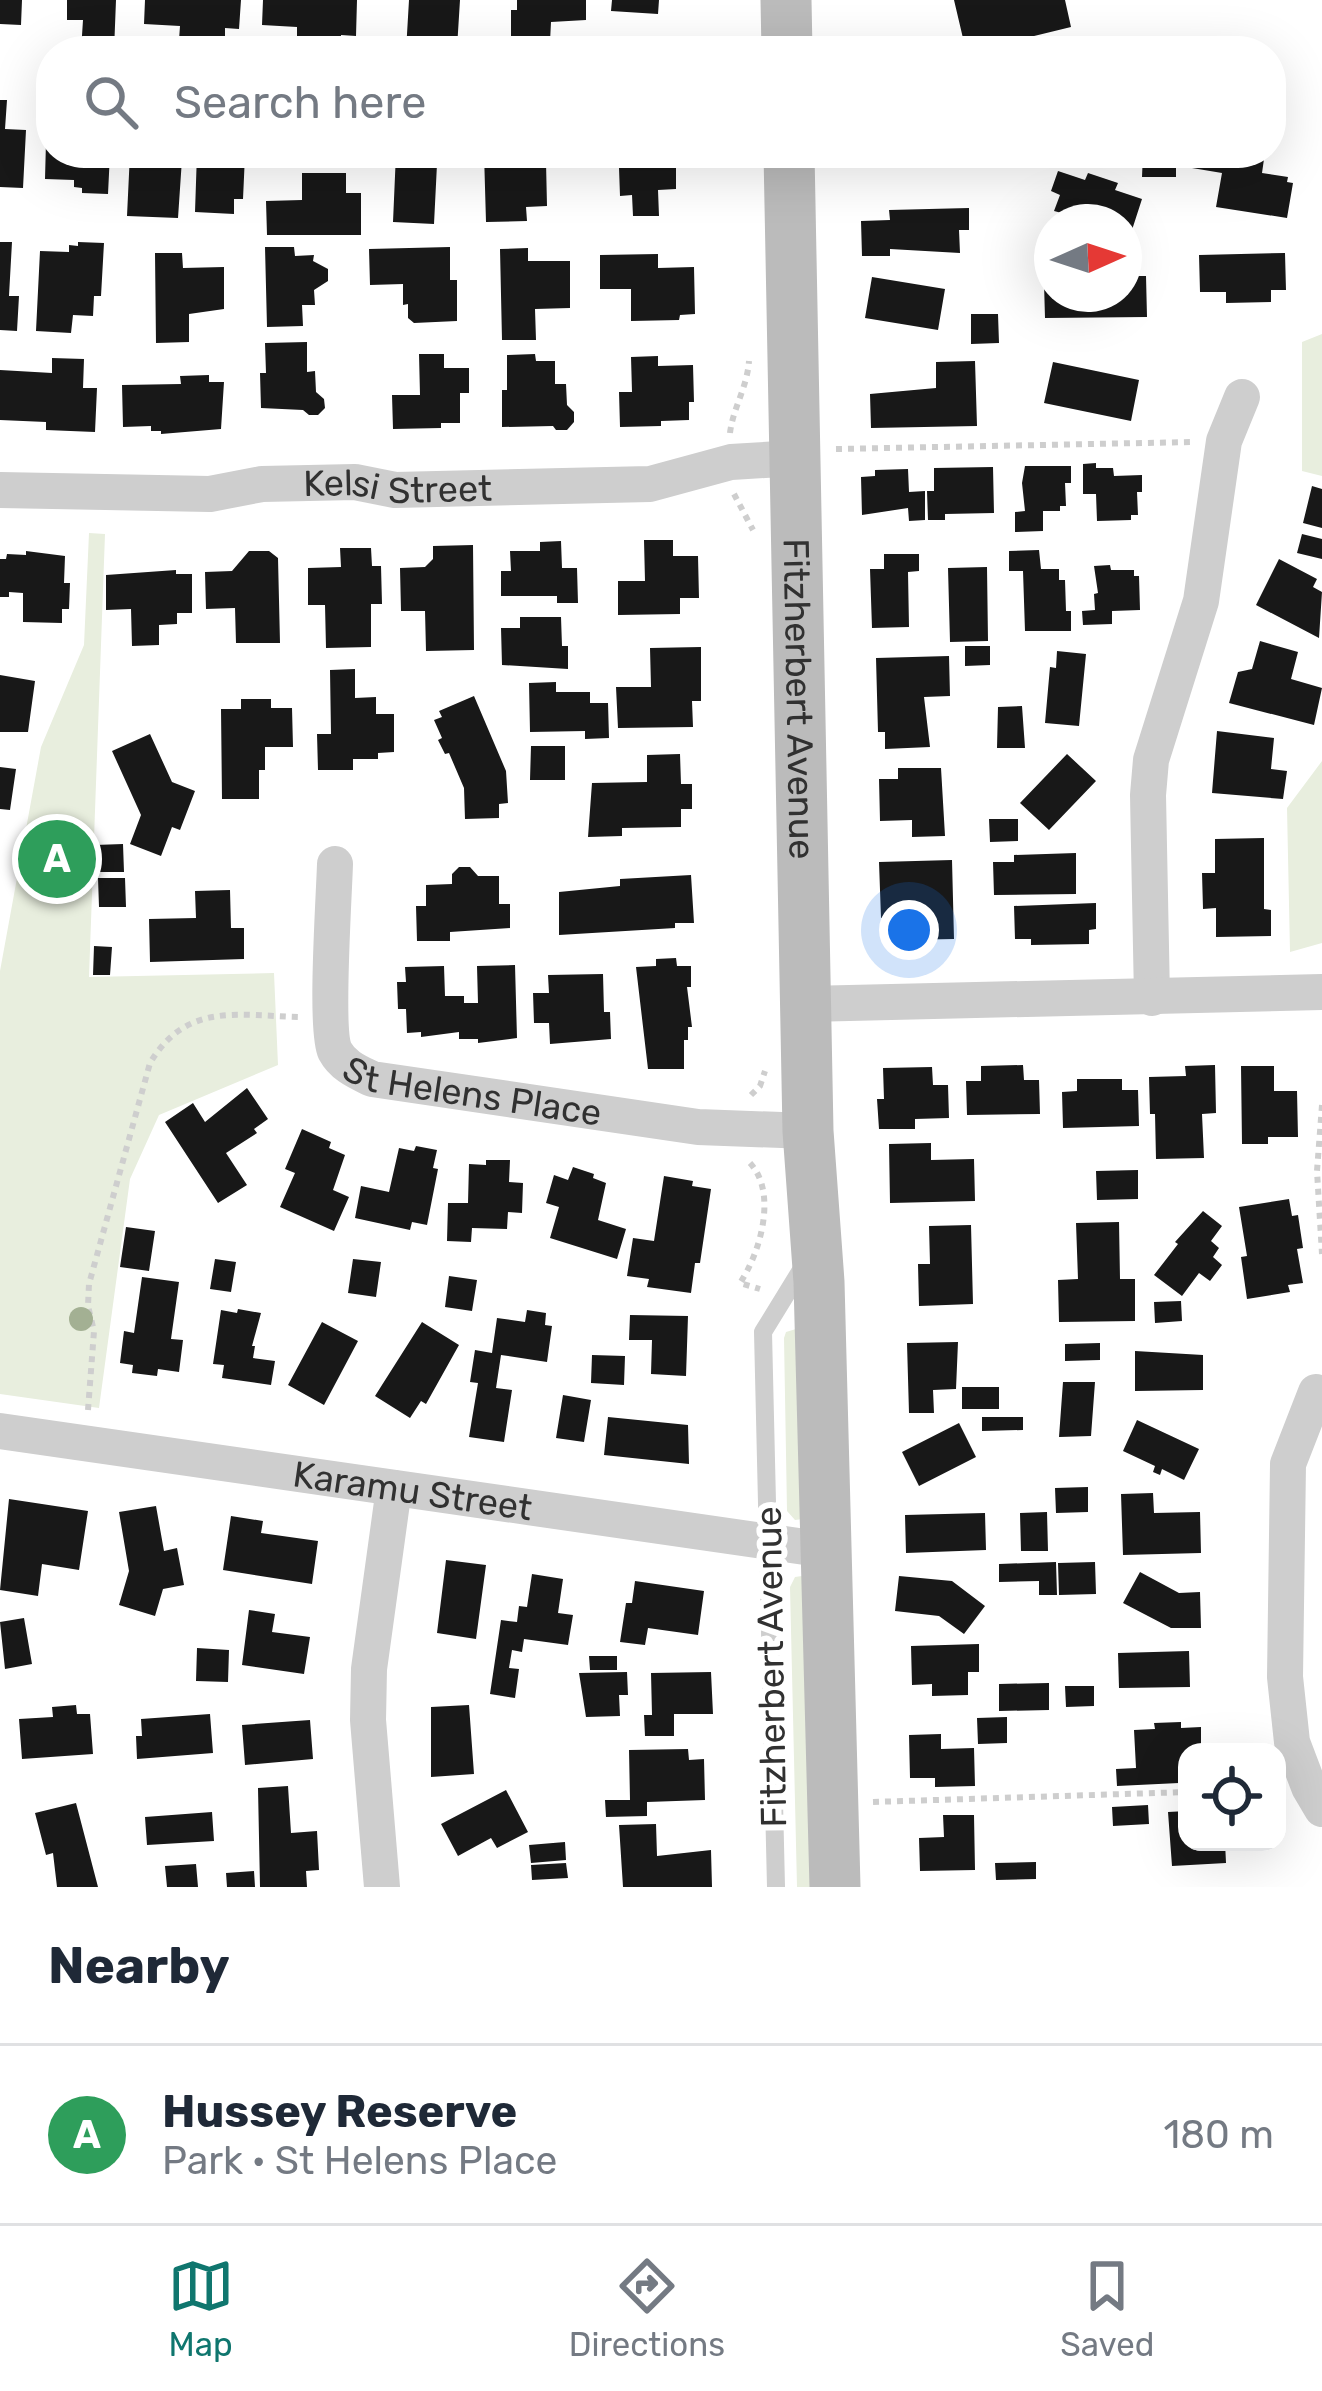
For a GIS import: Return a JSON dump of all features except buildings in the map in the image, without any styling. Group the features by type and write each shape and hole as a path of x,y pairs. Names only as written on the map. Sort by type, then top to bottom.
{"street":[{"path":"786,0 787,36"},
{"name":"Fitzherbert Avenue","path":"789,168 808,1131 816,1245 836,1887"},
{"path":"1152,998 1151,760 1201,601 1224,441 1242,397"},
{"name":"Kelsi Street","path":"0,490 191,494 262,484 355,482 395,490 650,484 731,463 796,454"},
{"name":"St Helens Place","path":"335,864 334,1049 349,1068 372,1078 698,1127 808,1131"},
{"path":"807,1004 1322,992"},
{"path":"1316,1392 1288,1464 1285,1677 1292,1742 1322,1809"},
{"name":"Karamu Street","path":"0,1431 826,1550"},
{"path":"382,1887 368,1686 394,1488"}],"lane":[{"name":"Fitzherbert Avenue","path":"776,1887 763,1332 816,1245"}],"path":[{"path":"730,444 732,415 747,386 748,340"},
{"path":"796,454 1224,441"},
{"path":"732,482 753,531"},
{"path":"82,1444 93,1367 89,1284 150,1063 162,1043 201,1018 332,1018"},
{"path":"741,1101 760,1086 765,1072"},
{"path":"1322,1105 1317,1171 1322,1254"},
{"path":"742,1158 758,1171 764,1187 759,1238 740,1283 758,1288"},
{"path":"833,1803 1178,1792"}],"green space":[{"path":"1322,334 1322,476 1302,471 1302,342"},
{"path":"89,533 105,534 89,977 274,973 278,1065 159,1115 130,1179 99,1408 0,1394 0,971 41,747 84,645"},
{"path":"1322,761 1322,943 1290,952 1287,808"},
{"path":"796,1329 803,1519 795,1520 787,1511 784,1338"},
{"path":"802,1576 819,1887 797,1887 790,1587 795,1577"}],"place":[{"name":"Hussey Reserve","path":"57,859"}]}
